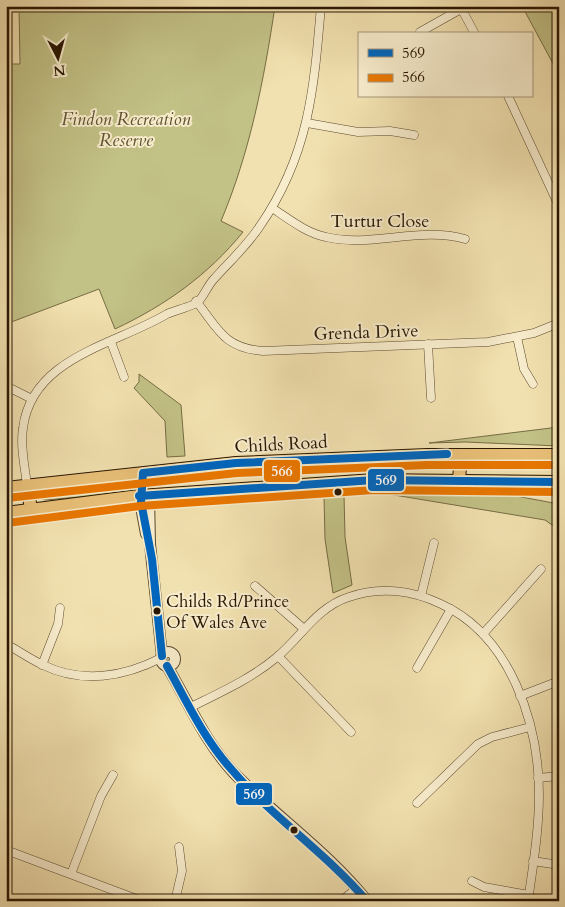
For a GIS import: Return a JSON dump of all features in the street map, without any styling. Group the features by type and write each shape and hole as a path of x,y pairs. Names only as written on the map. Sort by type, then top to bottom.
{"main road":[{"name":"Childs Road","path":"6,488 236,463 433,454 559,455"},
{"path":"338,458 371,461 453,461 460,467 459,480"},
{"path":"143,473 144,496"},
{"path":"6,513 144,496 374,480 559,482"},
{"path":"27,485 31,509"}],"street":[{"path":"27,485 22,439 25,418 32,399 44,381 60,366 196,301 249,241 272,208 293,166 307,123 312,94 321,6"},
{"path":"420,32 461,7 474,32"},
{"path":"509,98 559,206"},
{"path":"307,123 358,132 390,131 414,135"},
{"name":"Turtur Close","path":"272,208 309,231 327,238 442,235 465,239"},
{"name":"Grenda Drive","path":"196,301 219,334 235,345 254,350 488,342 517,337 548,328 559,322"},
{"path":"517,337 524,369 533,384"},
{"path":"111,342 124,376"},
{"path":"428,344 431,398"},
{"path":"6,386 32,399"},
{"path":"144,496 143,522 150,544 160,632 167,660 189,708 206,737 232,771 339,868 367,901"},
{"path":"422,596 434,543"},
{"path":"483,634 541,569"},
{"path":"255,586 304,628"},
{"path":"189,708 255,674 278,656 323,611 348,597 384,590 422,596 451,609 469,621 483,634 503,661 520,696 530,727 538,778 538,811 528,898 484,887 472,881"},
{"path":"42,665 58,624 60,608"},
{"path":"417,668 451,609"},
{"path":"6,644 42,665 75,675 95,677 128,672 167,660"},
{"path":"278,656 351,732"},
{"path":"520,696 559,681"},
{"path":"417,803 478,744 530,727"},
{"path":"71,874 101,796 113,774"},
{"path":"538,778 559,776"},
{"path":"175,901 182,871 179,847"},
{"path":"6,850 142,901"},
{"path":"533,861 559,865"},
{"path":"341,901 357,888"}],"green space":[{"name":"Findon Recreation Reserve","path":"19,6 275,6 255,115 240,169 221,221 243,232 230,248 185,288 152,310 115,329 99,289 6,324 6,64 20,64"},
{"path":"522,6 559,6 559,74 557,71"},
{"path":"139,374 181,405 185,456 167,457 165,421 134,388 139,382"},
{"path":"559,427 559,446 465,442 429,443"},
{"path":"135,482 136,487 129,492 118,494 45,500 36,496 38,492 48,488"},
{"path":"382,493 516,496 559,504 559,530 545,520"},
{"path":"344,494 345,537 352,585 333,593 325,539 324,496"}],"transit line":[{"name":"569","path":"162,656 152,559 141,502 143,473 236,463 447,454"},
{"name":"566","path":"7,498 237,473 427,465 559,465"},
{"name":"569","path":"139,496 374,480 559,482"},
{"name":"566","path":"7,523 140,506 374,490 559,492"},
{"name":"569","path":"167,666 204,733 232,770 367,901"}],"place":[{"name":"Childs Rd/Prince Of Wales Ave","path":"157,611"}]}
